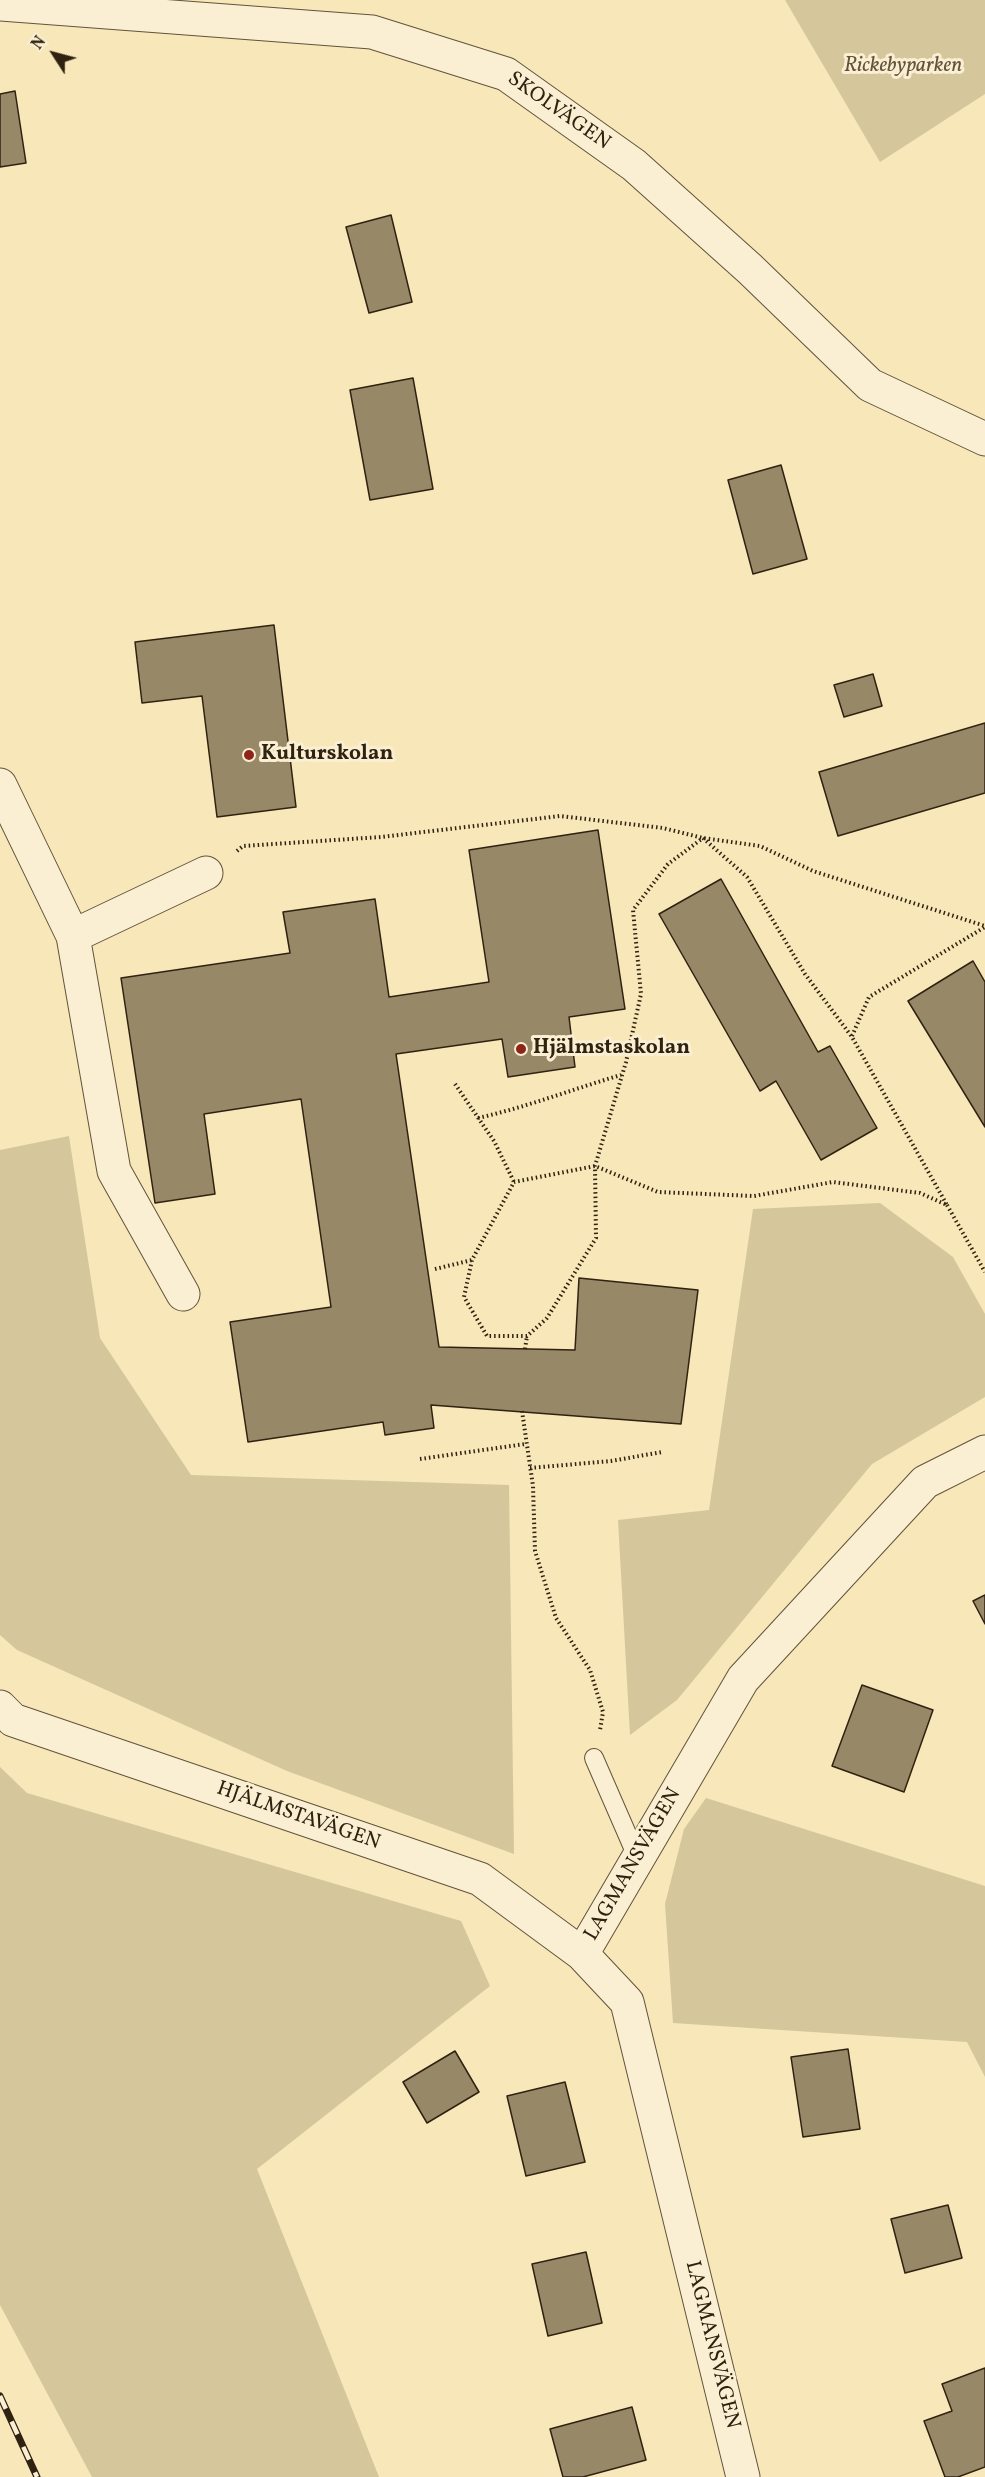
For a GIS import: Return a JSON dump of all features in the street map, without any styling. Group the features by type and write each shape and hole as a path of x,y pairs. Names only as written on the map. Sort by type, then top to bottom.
{"street":[{"name":"SKOLVÄGEN","path":"0,4 372,32 506,74 634,165 750,269 870,385 985,439"},
{"path":"0,785 74,936 114,1171 183,1294"},
{"path":"74,936 206,873"},
{"name":"LAGMANSVÄGEN","path":"743,2477 627,2002 582,1954 743,1679 925,1482 985,1452"},
{"name":"HJÄLMSTAVÄGEN","path":"0,1707 13,1720 480,1879 582,1954"}],"lane":[{"path":"594,1758 638,1859"}],"path":[{"path":"206,873 243,846 381,837 560,816 663,828 703,838 760,846 813,871 985,926"},
{"path":"703,838 747,876 805,974 852,1037 985,1272"},
{"path":"525,1349 527,1336 547,1318 596,1238 595,1166 622,1075 641,994 633,910 668,864 703,838"},
{"path":"852,1037 869,997 985,926"},
{"path":"478,1118 508,1111 563,1091 622,1075"},
{"path":"455,1084 494,1141 514,1182"},
{"path":"514,1182 595,1166 658,1192 754,1196 833,1182 920,1193 947,1205"},
{"path":"514,1182 472,1260 464,1297 487,1336 527,1336"},
{"path":"435,1269 472,1260"},
{"path":"522,1411 525,1444 533,1486 535,1551 556,1618 590,1670 603,1712 594,1758"},
{"path":"420,1459 525,1444"},
{"path":"530,1468 611,1461 662,1452"}],"green space":[{"name":"Rickebyparken","path":"785,0 985,0 985,94 880,162"},
{"path":"69,1136 100,1338 191,1475 509,1485 514,1854 287,1771 17,1650 0,1635 0,1150"},
{"path":"880,1203 953,1257 985,1314 985,1397 872,1464 677,1700 630,1735 618,1520 709,1510 753,1209"},
{"path":"0,1767 27,1793 461,1921 490,1986 257,2169 379,2477 92,2477 0,2305"},
{"path":"706,1798 985,1886 985,2077 967,2042 673,2023 665,1904 684,1829"}],"building":[{"path":"15,91 26,163 0,167 0,94"},
{"path":"391,215 412,302 369,313 346,227"},
{"path":"413,378 433,489 370,500 350,390"},
{"path":"781,465 807,559 753,574 728,480"},
{"name":"Kulturskolan","path":"274,625 296,807 217,817 202,696 142,703 135,642"},
{"path":"873,674 882,706 844,717 834,685"},
{"path":"985,723 985,793 838,836 819,772"},
{"path":"598,830 625,1009 569,1017 575,1067 508,1077 502,1039 396,1054 439,1347 575,1350 579,1278 698,1290 681,1424 431,1405 434,1428 385,1435 383,1422 248,1442 230,1322 331,1307 301,1099 204,1114 215,1194 155,1203 121,978 290,953 283,912 375,899 389,997 489,982 469,850"},
{"name":"Hjälmstaskolan","path":"721,879 818,1052 830,1046 877,1128 821,1160 776,1081 760,1091 659,914"},
{"path":"973,961 985,982 985,1127 908,1001"},
{"path":"985,1595 985,1624 973,1601"},
{"path":"862,1685 933,1710 904,1792 832,1766"},
{"path":"848,2049 860,2129 803,2137 791,2057"},
{"path":"455,2051 479,2092 427,2123 403,2082"},
{"path":"565,2082 585,2162 526,2176 507,2096"},
{"path":"948,2205 962,2258 905,2273 891,2219"},
{"path":"586,2252 602,2323 548,2336 532,2264"},
{"path":"985,2368 985,2467 958,2477 945,2477 924,2421 952,2411 942,2384"},
{"path":"632,2407 646,2460 583,2477 563,2477 550,2429"}],"railway":[{"path":"0,2396 37,2477"}],"place":[{"name":"Kulturskolan","path":"249,755"},
{"name":"Hjälmstaskolan","path":"521,1049"}]}
